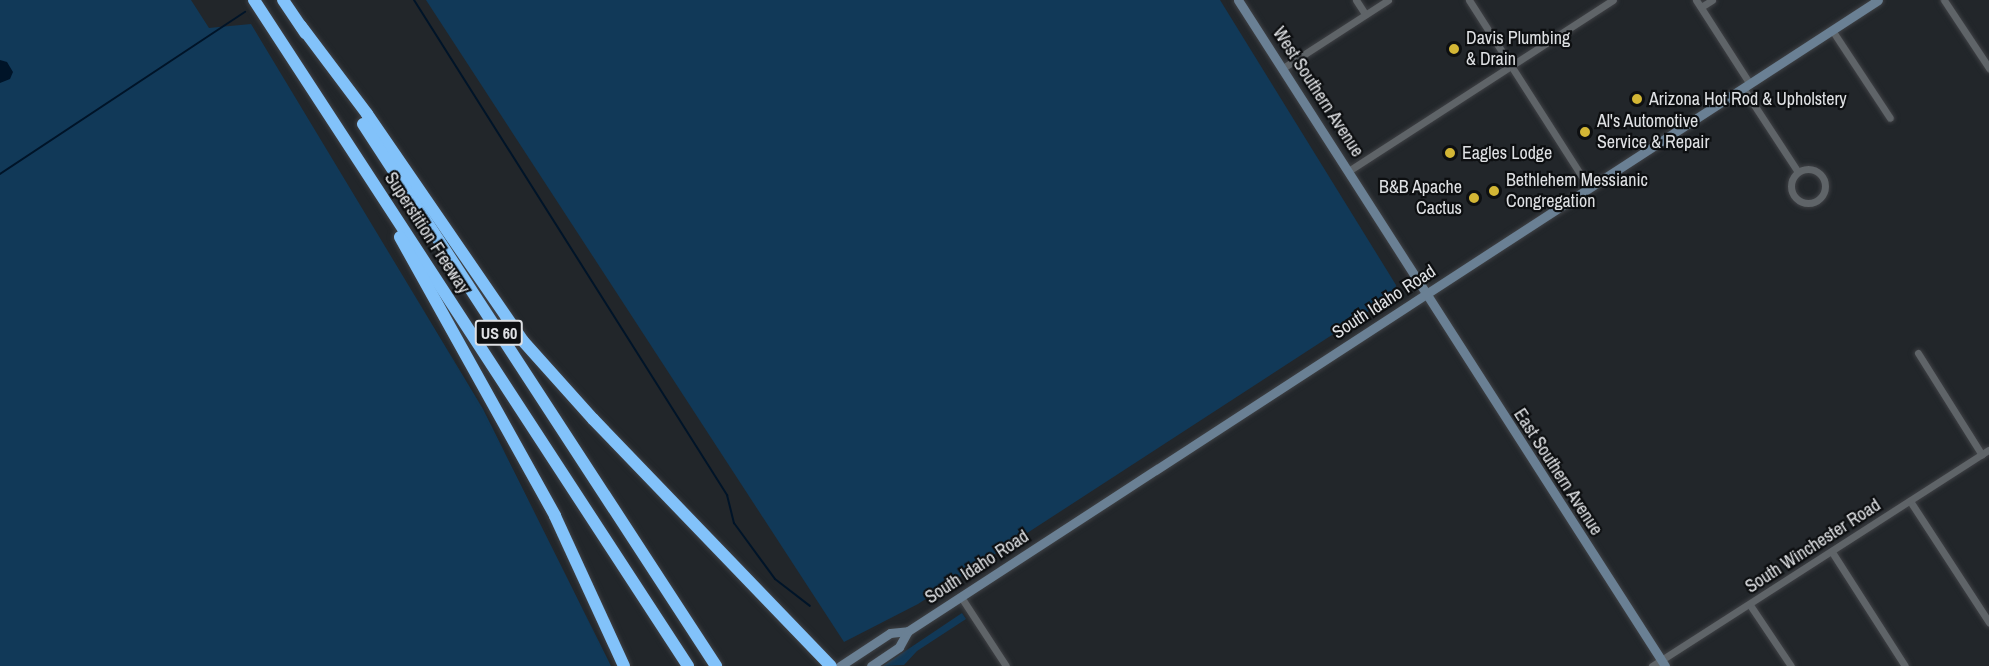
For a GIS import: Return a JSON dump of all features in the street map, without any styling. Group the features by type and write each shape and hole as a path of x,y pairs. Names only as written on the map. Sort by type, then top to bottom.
{"highway":[{"name":"Superstition Freeway","path":"254,0 688,666"},
{"name":"Superstition Freeway","path":"284,0 716,666"},
{"path":"301,26 367,114 495,303 545,367 831,666"},
{"path":"361,164 555,516 624,666"}],"main road":[{"name":"West Southern Avenue","path":"1238,0 1350,170 1424,295"},
{"name":"South Idaho Road","path":"871,666 899,647 908,632 1878,0"},
{"name":"East Southern Avenue","path":"1424,295 1663,663"},
{"name":"South Idaho Road","path":"840,666 890,633 908,632"}],"street":[{"path":"1356,0 1365,15"},
{"path":"1283,68 1388,0"},
{"path":"1469,0 1589,188"},
{"path":"1350,170 1613,0"},
{"path":"1696,0 1798,172"},
{"path":"1701,7 1712,0"},
{"path":"1944,0 1989,68"},
{"path":"1832,30 1890,118"},
{"path":"1814,170 1822,177 1825,188 1820,198 1810,202 1795,196 1792,181 1798,172 1814,170"},
{"path":"1918,354 1982,455"},
{"name":"South Winchester Road","path":"1652,666 1663,663 1989,450"},
{"path":"1910,501 1989,622"},
{"path":"1832,552 1905,666"},
{"path":"961,597 1006,666"},
{"path":"1750,605 1791,666"}],"shaded area":[{"path":"0,0 191,0 209,28 251,24 483,409 611,666 0,666"},
{"path":"426,0 1220,0 1396,285 1395,294 918,604 844,642"},
{"path":"0,60 7,62 13,72 10,79 0,83"},
{"path":"962,613 966,619 917,651 904,665 883,666"}],"waterway":[{"path":"414,0 727,495 734,523 775,579 810,606"},
{"path":"0,174 245,12"}],"place":[{"name":"Davis Plumbing & Drain","path":"1454,49"},
{"name":"Arizona Hot Rod & Upholstery","path":"1637,99"},
{"name":"Al's Automotive Service & Repair","path":"1585,132"},
{"name":"Eagles Lodge","path":"1450,153"},
{"name":"Bethlehem Messianic Congregation","path":"1494,191"},
{"name":"B&B Apache Cactus","path":"1474,198"}]}
